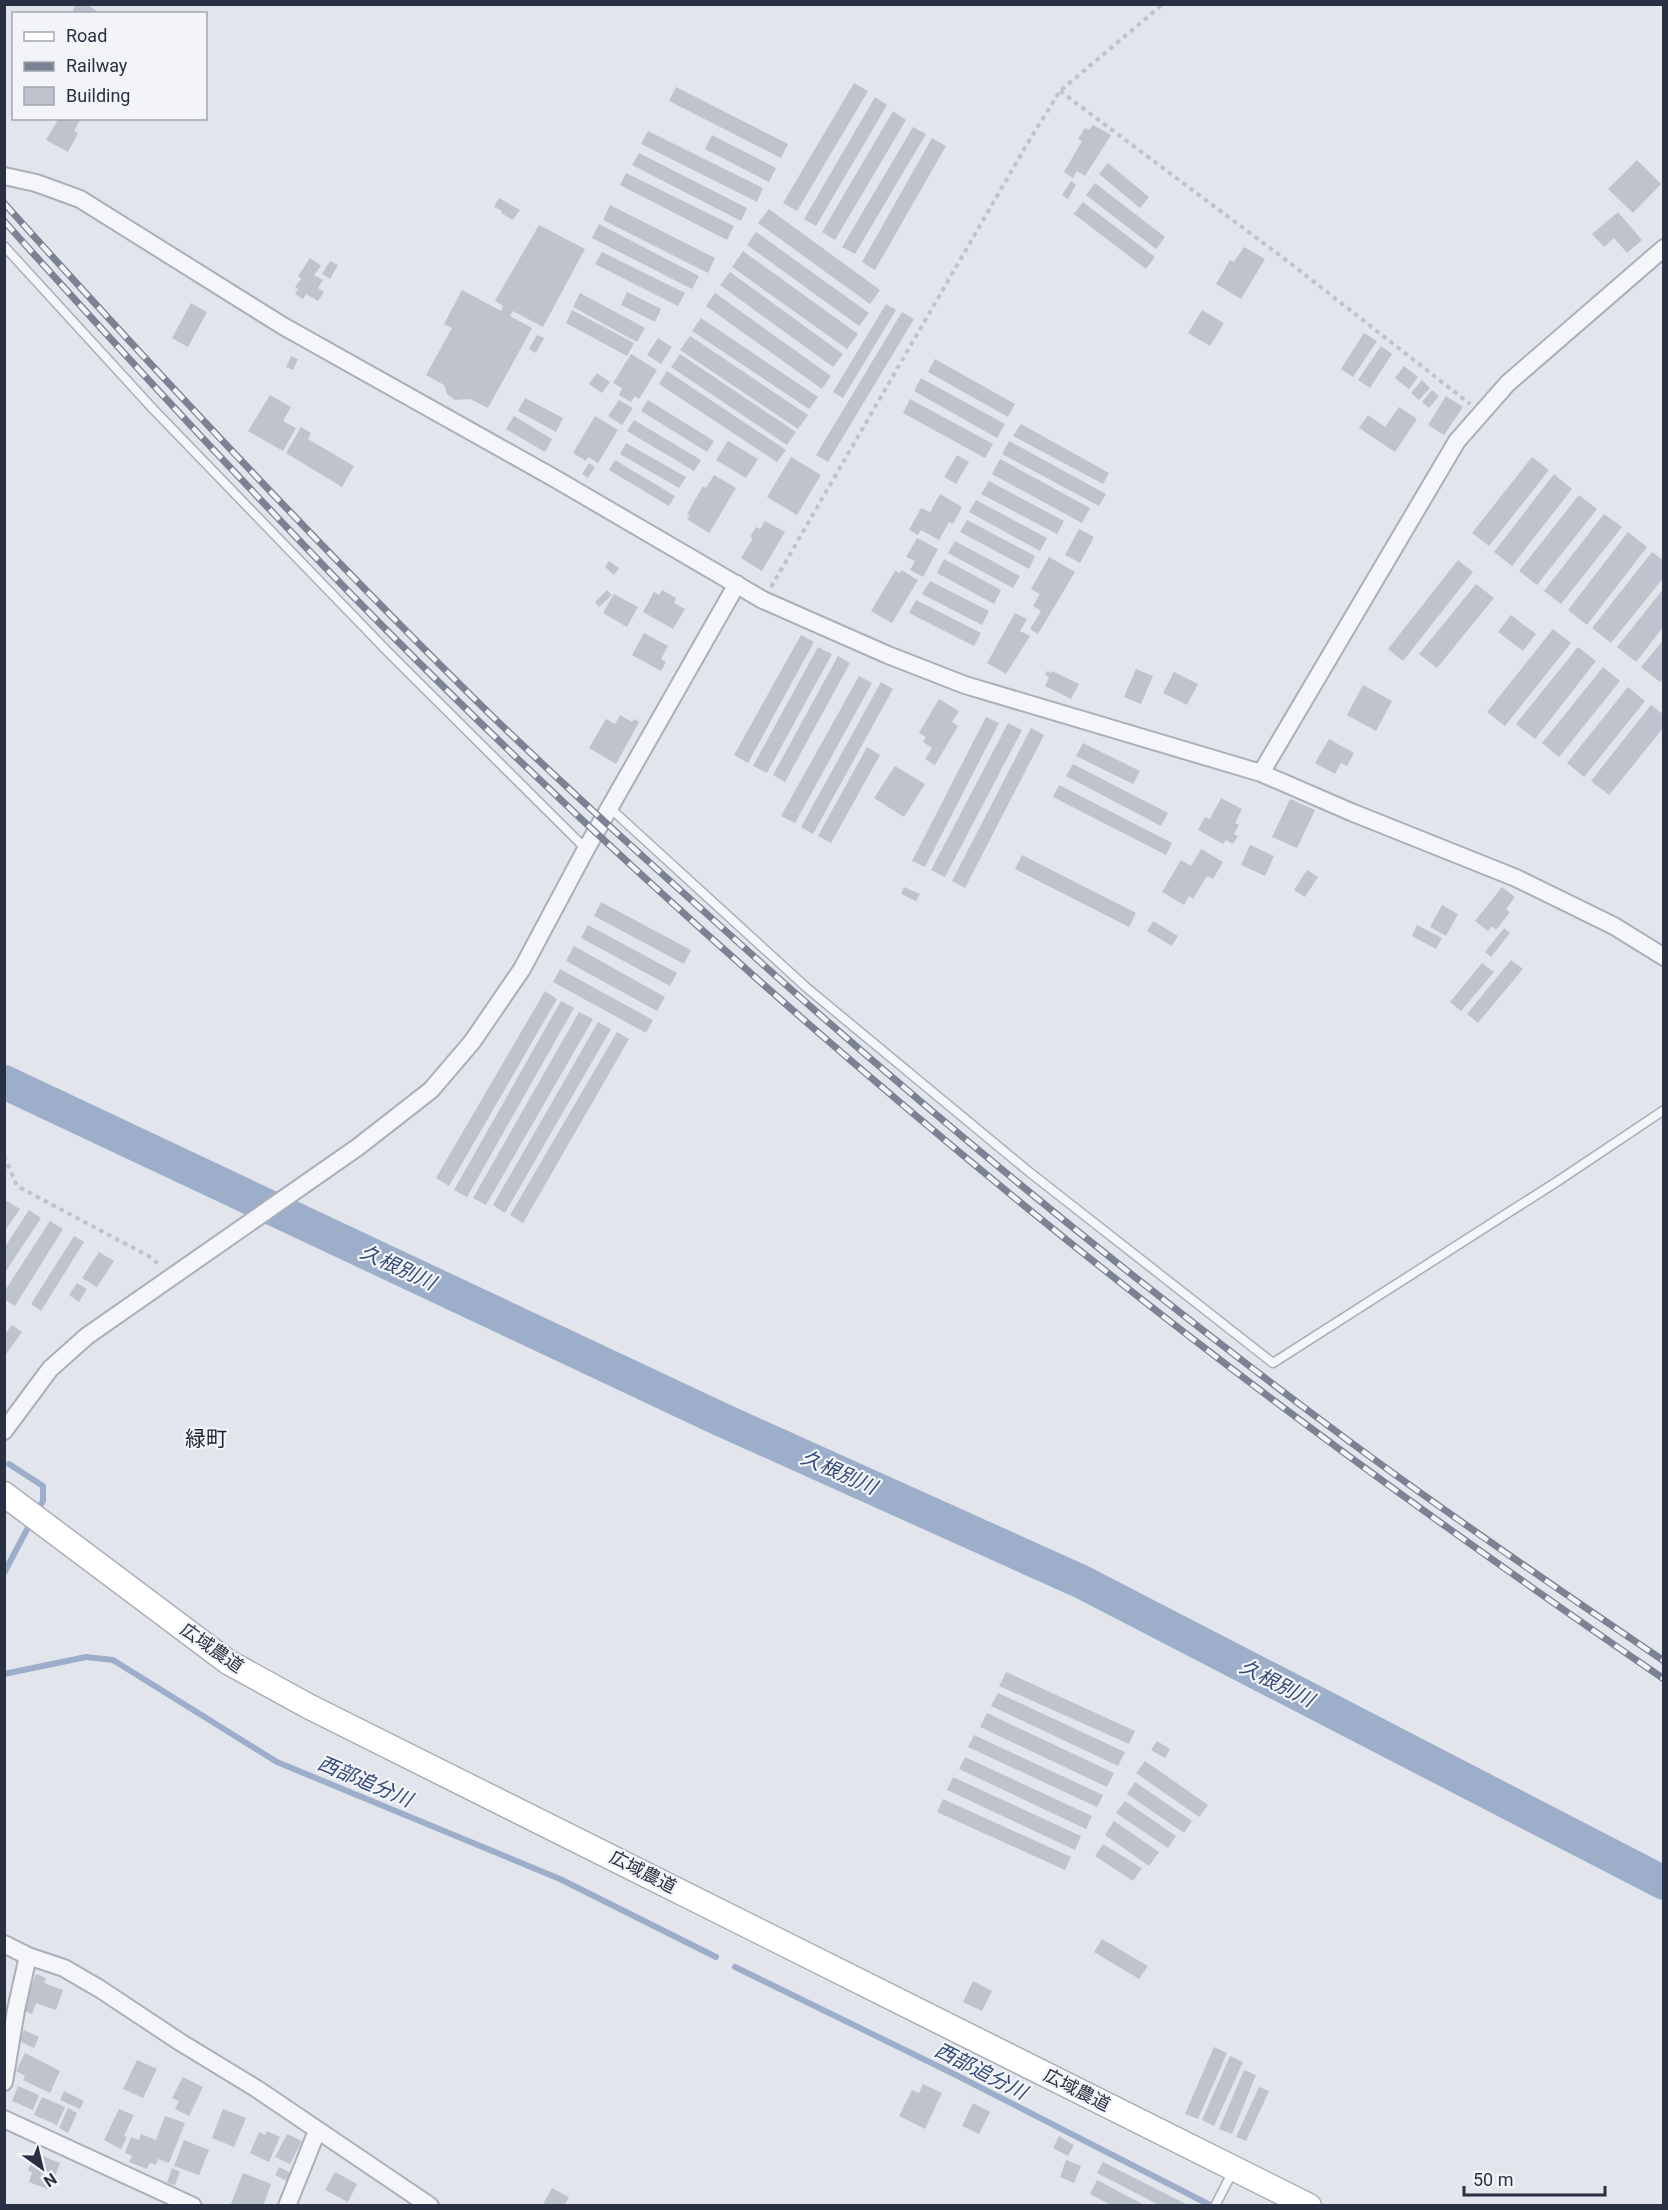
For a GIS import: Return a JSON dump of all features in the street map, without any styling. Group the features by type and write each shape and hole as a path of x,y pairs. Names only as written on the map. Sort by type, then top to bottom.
{"street":[{"path":"4,176 36,183 80,199 283,326 763,600 888,655 965,685 1261,773 1328,803 1516,878 1614,926 1664,957"},
{"path":"1261,773 1457,441 1480,412 1508,383 1664,248"},
{"path":"4,1431 50,1369 87,1336 336,1162 431,1090 472,1042 522,969 586,849 737,584"},
{"name":"広域農道","path":"14,1501 228,1662 308,1706 1309,2205"},
{"path":"4,1944 28,1956 64,1968 100,1989 257,2089 430,2205"},
{"path":"4,2082 28,1956"},
{"path":"4,2119 193,2205"},
{"path":"287,2205 317,2131"}],"lane":[{"path":"4,246 154,410 374,638 586,849"},
{"path":"610,808 807,988 1028,1171 1273,1363 1664,1110"},
{"path":"1216,2204 1234,2169"}],"path":[{"path":"763,600 1024,149 1060,91 1163,4"},
{"path":"1060,91 1290,263 1480,412"},
{"path":"4,1156 17,1186 152,1258 172,1277"}],"building":[{"path":"75,4 86,4 99,12 73,12"},
{"path":"854,83 868,91 797,211 783,203"},
{"path":"676,87 788,144 781,158 669,101"},
{"path":"875,97 887,105 816,226 804,219"},
{"path":"893,111 906,120 835,240 822,232"},
{"path":"58,120 80,120 74,131 78,133 68,152 46,140"},
{"path":"1093,125 1111,135 1085,176 1077,171 1073,178 1064,172 1082,141 1078,139 1085,128 1089,130"},
{"path":"913,127 926,134 855,254 842,247"},
{"path":"648,131 763,188 757,202 641,144"},
{"path":"712,135 776,168 769,182 705,149"},
{"path":"932,138 946,146 875,270 862,262"},
{"path":"639,153 747,208 741,221 632,165"},
{"path":"1637,160 1661,184 1633,213 1608,189"},
{"path":"1108,163 1149,197 1140,208 1099,174"},
{"path":"626,173 734,226 727,240 620,185"},
{"path":"1071,181 1076,185 1068,199 1062,195"},
{"path":"1095,183 1165,237 1156,249 1086,195"},
{"path":"499,198 520,210 513,220 494,207"},
{"path":"1083,202 1155,257 1146,269 1074,214"},
{"path":"610,205 715,258 708,273 603,220"},
{"path":"769,209 880,290 870,304 758,223"},
{"path":"1618,212 1642,240 1627,253 1614,238 1604,247 1592,234"},
{"path":"599,224 699,276 692,289 592,238"},
{"path":"539,225 585,249 543,327 513,311 510,316 532,328 488,408 470,399 455,400 447,394 444,385 426,375 452,328 444,324 462,290 501,311 503,306 495,301"},
{"path":"756,232 869,313 859,326 747,245"},
{"path":"1244,247 1265,259 1241,299 1216,284 1230,260 1234,262"},
{"path":"743,251 858,334 847,349 732,267"},
{"path":"602,252 685,293 678,306 595,264"},
{"path":"310,258 321,266 314,275 323,280 318,288 324,292 318,301 306,294 303,299 295,294 298,289 295,287 301,279 298,276"},
{"path":"330,261 338,265 330,279 322,274"},
{"path":"730,272 843,354 833,367 720,285"},
{"path":"627,292 661,309 655,322 621,305"},
{"path":"580,293 645,328 637,342 573,307"},
{"path":"715,293 831,376 822,389 706,306"},
{"path":"191,303 207,312 188,347 172,338"},
{"path":"886,304 896,310 843,398 833,392"},
{"path":"572,310 634,343 627,356 566,323"},
{"path":"1202,310 1224,323 1210,346 1188,333"},
{"path":"902,312 914,319 828,462 816,455"},
{"path":"701,318 818,397 809,409 692,331"},
{"path":"1364,333 1377,341 1353,377 1341,369"},
{"path":"537,335 544,338 536,353 529,349"},
{"path":"690,336 808,415 798,429 680,350"},
{"path":"658,338 672,347 661,364 647,355"},
{"path":"1381,346 1392,354 1370,388 1358,380"},
{"path":"631,354 657,370 639,399 635,396 631,402 619,395 622,388 613,383"},
{"path":"680,354 796,432 787,445 671,367"},
{"path":"291,356 298,359 293,370 286,367"},
{"path":"935,359 1015,404 1008,417 928,372"},
{"path":"1404,366 1418,377 1409,389 1395,378"},
{"path":"667,371 786,450 777,462 659,384"},
{"path":"597,373 610,382 602,393 589,384"},
{"path":"921,378 1005,424 997,438 914,391"},
{"path":"1422,380 1430,388 1419,400 1411,393"},
{"path":"1432,390 1439,396 1429,408 1422,402"},
{"path":"270,395 291,407 283,421 296,428 283,451 248,431"},
{"path":"1446,396 1463,407 1444,435 1428,425"},
{"path":"525,398 563,418 556,432 518,411"},
{"path":"910,399 993,444 985,458 903,413"},
{"path":"619,400 633,408 622,425 608,416"},
{"path":"648,400 714,441 707,452 641,411"},
{"path":"1399,407 1417,419 1395,452 1359,428 1368,415 1385,427"},
{"path":"514,416 552,439 545,452 506,429"},
{"path":"595,416 618,430 598,463 588,457 586,461 573,453"},
{"path":"634,420 701,460 694,471 627,431"},
{"path":"1021,424 1109,473 1103,484 1013,436"},
{"path":"301,427 311,433 308,439 354,466 342,487 286,453"},
{"path":"728,441 758,459 746,478 716,460"},
{"path":"1009,441 1106,494 1099,506 1002,454"},
{"path":"626,443 686,477 679,488 620,454"},
{"path":"957,455 969,462 956,484 944,477"},
{"path":"791,457 821,475 797,515 767,497"},
{"path":"1532,457 1549,470 1489,546 1472,533"},
{"path":"1000,459 1090,508 1082,523 992,474"},
{"path":"615,460 675,496 669,506 609,470"},
{"path":"589,463 595,467 588,478 582,474"},
{"path":"1554,474 1572,489 1512,566 1494,552"},
{"path":"714,475 736,488 709,533 687,519 690,516 687,514 703,486 706,488"},
{"path":"989,481 1064,521 1057,534 981,494"},
{"path":"940,494 962,507 953,524 949,522 939,540 921,530 918,535 909,530 921,508 930,512"},
{"path":"1579,495 1597,509 1537,585 1519,571"},
{"path":"976,500 1047,538 1040,551 969,512"},
{"path":"1604,514 1622,527 1561,604 1544,591"},
{"path":"967,520 1035,556 1029,569 960,532"},
{"path":"765,521 785,532 762,571 741,558 753,538 750,537 756,527 760,529"},
{"path":"1079,529 1094,537 1080,563 1065,555"},
{"path":"1628,532 1647,547 1587,625 1568,610"},
{"path":"917,538 938,549 923,577 910,570 915,561 906,557"},
{"path":"955,541 1020,576 1013,588 948,553"},
{"path":"1652,552 1664,561 1664,577 1611,643 1592,628"},
{"path":"1049,557 1075,572 1038,634 1030,629 1041,611 1033,606 1040,594 1031,589"},
{"path":"944,559 1001,590 994,604 937,573"},
{"path":"1458,560 1473,572 1403,661 1388,649"},
{"path":"609,561 619,568 614,575 605,567"},
{"path":"901,570 918,580 892,623 871,611 895,571 900,573"},
{"path":"930,581 989,611 982,625 922,594"},
{"path":"1476,584 1494,598 1437,668 1419,654"},
{"path":"1664,588 1664,626 1636,662 1617,647"},
{"path":"607,590 612,595 599,607 595,602"},
{"path":"662,590 676,598 674,603 685,609 673,629 643,612 654,592 659,595"},
{"path":"614,594 638,607 627,627 603,613"},
{"path":"916,600 981,633 974,646 909,613"},
{"path":"1015,613 1027,619 1020,631 1030,636 1006,674 987,663"},
{"path":"1511,615 1536,634 1523,651 1498,632"},
{"path":"1553,629 1571,643 1505,726 1487,712"},
{"path":"644,633 668,646 661,659 666,662 661,671 632,655"},
{"path":"801,635 814,642 748,763 734,755"},
{"path":"1664,639 1664,677 1660,682 1641,667"},
{"path":"818,647 832,654 767,773 753,766"},
{"path":"1578,647 1596,661 1535,739 1516,724"},
{"path":"838,656 850,663 785,782 773,775"},
{"path":"1603,667 1620,681 1559,757 1542,743"},
{"path":"1136,669 1153,676 1141,704 1124,697"},
{"path":"1047,671 1051,673 1052,671 1079,684 1071,699 1045,686 1049,677 1045,675"},
{"path":"1174,672 1198,684 1187,705 1163,693"},
{"path":"859,676 872,683 795,823 781,816"},
{"path":"881,682 893,689 813,834 801,827"},
{"path":"1363,685 1392,701 1376,731 1347,715"},
{"path":"1628,687 1645,701 1584,777 1567,763"},
{"path":"939,699 959,711 952,722 958,726 935,765 925,759 932,748 923,742 926,737 919,733"},
{"path":"1651,705 1664,715 1664,727 1609,795 1591,781"},
{"path":"620,715 632,722 634,719 639,722 616,764 589,748 606,719 615,724"},
{"path":"986,717 999,723 925,867 912,861"},
{"path":"1008,723 1022,730 945,877 931,870"},
{"path":"1031,728 1044,735 965,888 952,881"},
{"path":"1329,739 1354,753 1347,766 1341,763 1335,774 1315,763"},
{"path":"1083,743 1140,771 1133,784 1076,756"},
{"path":"867,747 880,755 831,843 818,836"},
{"path":"1073,764 1168,813 1161,826 1066,776"},
{"path":"895,766 925,784 904,817 874,798"},
{"path":"1059,785 1172,843 1166,855 1053,797"},
{"path":"1221,798 1242,809 1235,823 1239,825 1234,834 1238,836 1233,844 1226,840 1223,844 1198,830 1205,817 1210,819"},
{"path":"1290,799 1315,810 1297,848 1272,837"},
{"path":"1250,845 1274,856 1265,876 1241,865"},
{"path":"1201,849 1223,862 1213,879 1207,876 1193,899 1189,896 1184,905 1162,892 1181,860 1191,866"},
{"path":"1022,855 1136,913 1129,927 1015,869"},
{"path":"1307,870 1318,877 1305,897 1294,890"},
{"path":"904,887 920,894 916,901 901,894"},
{"path":"1502,887 1515,897 1506,909 1510,912 1496,930 1492,926 1488,931 1475,921"},
{"path":"601,902 691,950 684,964 594,916"},
{"path":"1442,905 1458,914 1446,936 1430,927"},
{"path":"1153,921 1178,936 1172,946 1147,931"},
{"path":"588,925 677,973 670,986 581,938"},
{"path":"1417,925 1442,938 1436,949 1412,936"},
{"path":"1504,928 1510,933 1491,957 1485,952"},
{"path":"574,946 665,997 657,1011 566,961"},
{"path":"1511,960 1523,969 1478,1023 1467,1014"},
{"path":"1482,963 1494,972 1461,1011 1450,1002"},
{"path":"560,969 653,1020 646,1033 553,982"},
{"path":"545,991 557,999 449,1186 436,1178"},
{"path":"561,1001 574,1008 467,1197 454,1190"},
{"path":"579,1012 593,1019 486,1205 473,1198"},
{"path":"598,1022 611,1029 505,1213 493,1205"},
{"path":"617,1032 629,1039 523,1223 510,1215"},
{"path":"7,1201 20,1209 4,1232 4,1205"},
{"path":"29,1210 41,1218 4,1274 4,1248"},
{"path":"50,1221 63,1229 15,1306 4,1299 4,1292"},
{"path":"74,1236 84,1242 41,1311 31,1304"},
{"path":"99,1252 114,1261 97,1287 82,1278"},
{"path":"77,1283 87,1289 79,1302 69,1295"},
{"path":"12,1325 22,1332 4,1357 4,1335"},
{"path":"1006,1672 1135,1731 1129,1744 999,1686"},
{"path":"998,1693 1125,1752 1118,1766 991,1706"},
{"path":"987,1713 1114,1773 1107,1787 980,1727"},
{"path":"974,1735 1103,1795 1097,1807 968,1747"},
{"path":"1157,1741 1170,1749 1165,1758 1151,1750"},
{"path":"965,1757 1092,1816 1086,1829 959,1769"},
{"path":"1145,1761 1208,1805 1199,1817 1136,1773"},
{"path":"953,1777 1081,1836 1075,1850 947,1790"},
{"path":"1135,1782 1192,1821 1184,1833 1127,1794"},
{"path":"943,1799 1071,1857 1065,1870 937,1812"},
{"path":"1125,1801 1176,1836 1168,1848 1116,1813"},
{"path":"1114,1821 1159,1852 1149,1866 1105,1835"},
{"path":"1103,1844 1142,1868 1133,1881 1095,1856"},
{"path":"1102,1939 1148,1966 1139,1979 1094,1952"},
{"path":"36,1974 46,1978 44,1983 63,1990 56,2010 36,2003 32,2014 22,2010"},
{"path":"973,1981 992,1991 982,2011 963,2002"},
{"path":"24,2030 39,2037 34,2048 19,2041"},
{"path":"1214,2047 1227,2053 1198,2119 1185,2114"},
{"path":"25,2053 60,2071 50,2093 23,2080 25,2076 16,2071"},
{"path":"1230,2056 1243,2062 1214,2126 1202,2120"},
{"path":"137,2060 157,2069 143,2098 123,2089"},
{"path":"1244,2070 1256,2075 1232,2134 1219,2129"},
{"path":"183,2077 203,2087 189,2116 175,2109 179,2101 172,2098"},
{"path":"923,2084 942,2093 925,2129 899,2116 912,2090 919,2093"},
{"path":"18,2086 39,2095 33,2110 12,2101"},
{"path":"1259,2087 1269,2091 1246,2141 1236,2137"},
{"path":"64,2091 84,2101 80,2109 60,2100"},
{"path":"42,2097 65,2107 57,2125 34,2115"},
{"path":"973,2103 990,2112 979,2134 962,2126"},
{"path":"68,2108 77,2113 68,2133 59,2128"},
{"path":"119,2109 134,2115 124,2136 127,2137 121,2149 104,2140"},
{"path":"223,2109 246,2118 234,2147 212,2138"},
{"path":"165,2116 185,2123 169,2163 158,2159 156,2165 150,2163 147,2169 129,2162 132,2156 125,2153 131,2137 139,2140 141,2134 156,2140"},
{"path":"267,2131 280,2137 269,2162 250,2153 259,2132 265,2135"},
{"path":"287,2134 302,2141 290,2164 275,2157"},
{"path":"1059,2136 1074,2145 1068,2156 1053,2148"},
{"path":"184,2140 209,2150 199,2175 174,2166"},
{"path":"35,2153 60,2163 50,2190 29,2182 32,2172 28,2171"},
{"path":"1066,2160 1081,2166 1074,2183 1060,2177"},
{"path":"1103,2162 1190,2206 1161,2206 1097,2173"},
{"path":"279,2167 291,2173 287,2181 275,2175"},
{"path":"172,2168 180,2172 175,2185 167,2183"},
{"path":"335,2172 357,2184 348,2202 325,2190"},
{"path":"243,2173 271,2184 263,2206 230,2206"},
{"path":"1097,2180 1146,2206 1113,2206 1090,2194"},
{"path":"552,2188 569,2197 564,2206 542,2206"}],"waterway":[{"name":"久根別川","path":"4,1082 720,1419 1082,1582 1664,1883"},
{"name":"西部追分川","path":"9,1464 43,1486 43,1501 37,1511"},
{"name":"西部追分川","path":"4,1573 32,1520"},
{"name":"西部追分川","path":"4,1674 86,1657 113,1660 277,1762 560,1879 716,1957"},
{"name":"西部追分川","path":"735,1967 954,2074 1212,2206"}],"railway":[{"path":"4,203 245,465 369,593 574,794 786,985 1024,1188 1270,1382 1391,1472 1664,1661"},
{"path":"4,221 216,452 427,671 596,833 770,990 947,1142 1190,1337 1424,1511 1664,1679"}],"district":[{"name":"緑町","path":"206,1439"}]}
